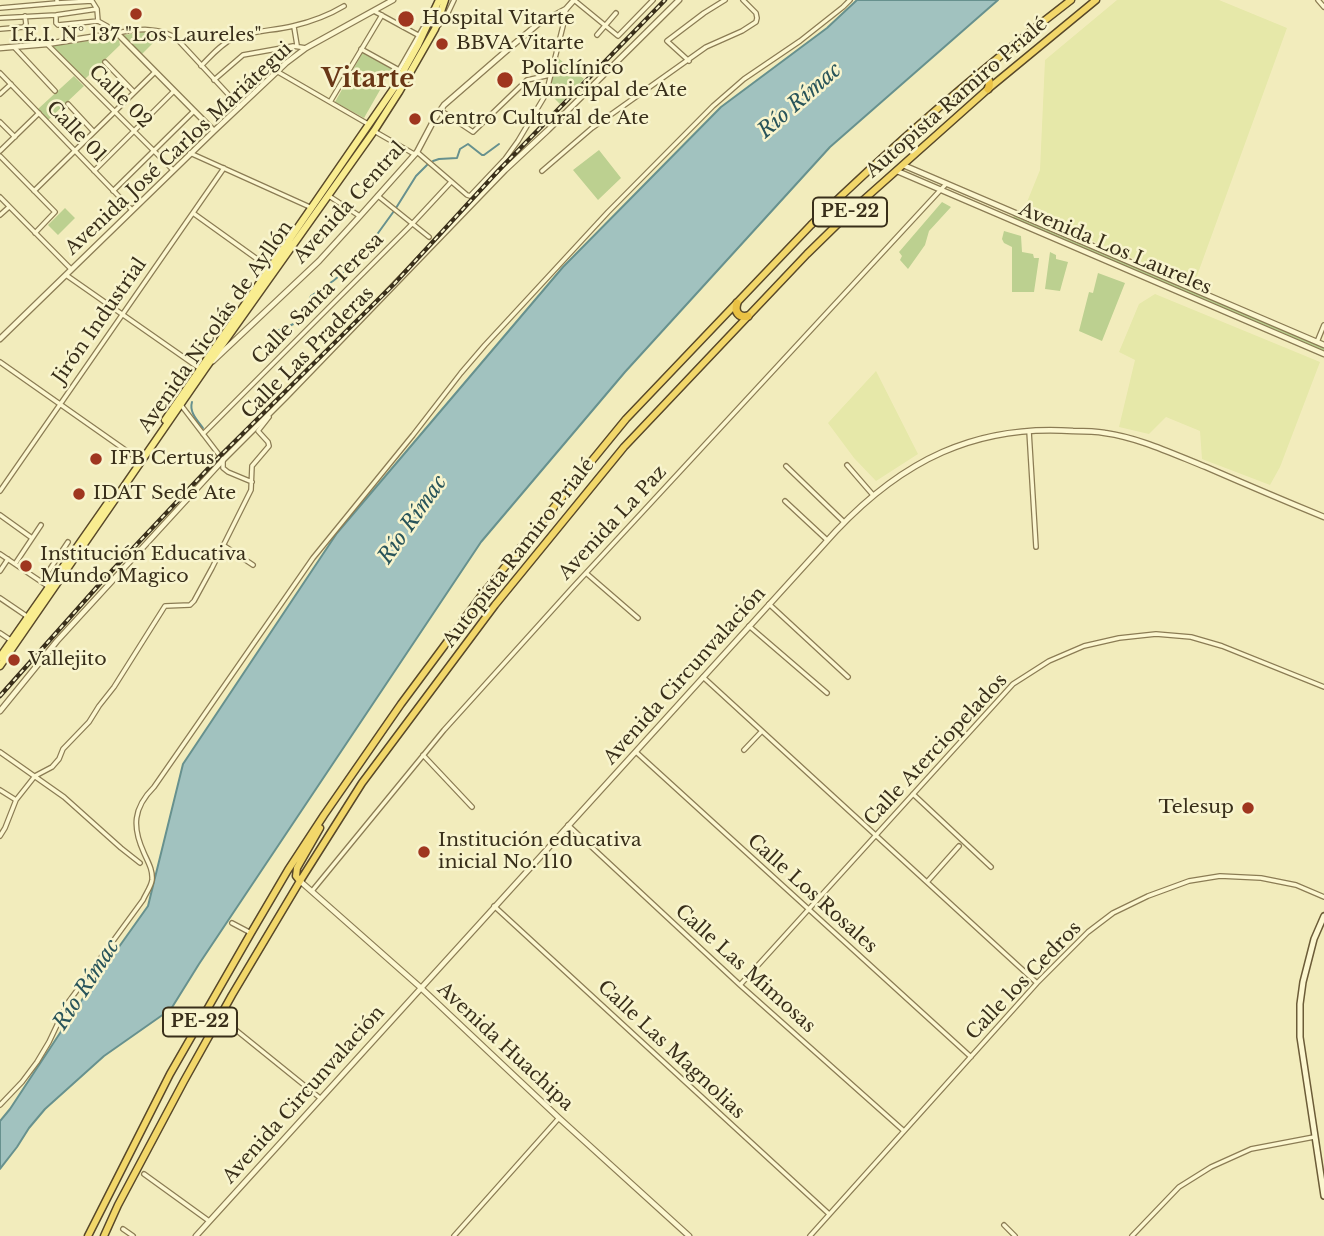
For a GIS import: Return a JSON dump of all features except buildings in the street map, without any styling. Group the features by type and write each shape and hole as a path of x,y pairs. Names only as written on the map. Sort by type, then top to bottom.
{"highway":[{"name":"Autopista Ramiro Prialé","path":"88,1236 170,1074 288,870 401,704 482,595 626,419 842,195 924,121 1071,0"},
{"name":"Autopista Ramiro Prialé","path":"104,1236 117,1206 184,1081 300,881 362,783 495,605 624,447 807,254 896,170 988,89 1096,0"},
{"path":"977,77 988,79 988,89"},
{"path":"737,303 737,313 742,317 748,316"},
{"path":"300,881 296,876 297,868 324,815"}],"main road":[{"name":"Avenida Nicolás de Ayllón","path":"0,666 140,460 328,195 435,29 445,0"},
{"name":"Avenida Nicolás de Ayllón","path":"396,90 436,3"},
{"name":"Avenida Nicolás de Ayllón","path":"273,270 312,208 372,128"},
{"name":"Avenida Nicolás de Ayllón","path":"0,657 203,370"},
{"path":"1324,916 1308,960 1300,1004 1300,1037 1324,1196"}],"street":[{"path":"18,0 19,6"},
{"name":"Avenida José Carlos Mariátegui","path":"0,339 277,72 306,48 393,0"},
{"path":"435,29 445,19 454,0"},
{"path":"574,0 618,36 653,0"},
{"name":"Avenida Central","path":"203,370 319,261 415,153 440,110 538,24 565,9 574,0"},
{"name":"Calle Las Praderas","path":"0,711 57,641 223,460 505,170 679,0"},
{"path":"689,61 667,41 724,0"},
{"path":"542,171 592,128 706,47 742,32 756,22 756,13 743,0"},
{"path":"0,1105 37,1062 67,1004 150,887 151,869 139,841 135,818 141,803 313,558 461,373 608,212 713,106 744,79 811,32 850,0"},
{"path":"1318,0 1324,7"},
{"path":"0,8 57,1 92,1 97,9 98,21"},
{"path":"396,90 399,70 436,3"},
{"path":"201,66 220,47 233,39 294,26 344,6"},
{"path":"0,18 56,15 97,9"},
{"path":"277,72 415,153 470,195 519,141 547,92 565,9"},
{"path":"374,10 418,35"},
{"path":"559,13 565,16"},
{"path":"597,34 615,13"},
{"path":"56,15 58,25 98,21 107,26 214,131"},
{"path":"330,102 382,15"},
{"path":"0,29 24,27 25,16"},
{"path":"294,26 297,46"},
{"path":"0,48 47,44 142,29 171,34 240,107"},
{"name":"Calle 02","path":"47,44 173,170"},
{"path":"214,80 243,55 297,46 306,48"},
{"path":"14,47 55,90"},
{"path":"361,49 399,70"},
{"path":"105,62 134,92"},
{"path":"34,191 155,72"},
{"name":"Calle 01","path":"0,73 132,210"},
{"path":"440,110 473,131 527,80 550,75"},
{"path":"0,94 11,84"},
{"path":"94,171 174,91"},
{"path":"68,104 94,132"},
{"path":"113,191 194,111"},
{"path":"0,151 39,113"},
{"path":"0,122 15,137"},
{"path":"190,153 312,208"},
{"path":"0,156 55,212 35,233"},
{"name":"Avenida Los Laureles","path":"902,165 1324,345"},
{"name":"Jirón Industrial","path":"0,491 224,168"},
{"name":"Avenida Los Laureles","path":"896,170 1324,354"},
{"name":"Calle Santa Teresa","path":"204,434 412,224 451,181"},
{"name":"Avenida La Paz","path":"312,891 423,755 586,573 946,184"},
{"path":"328,195 358,215"},
{"path":"378,196 429,237"},
{"path":"0,197 71,269"},
{"path":"0,215 9,206"},
{"path":"193,213 273,270"},
{"path":"66,275 203,370"},
{"path":"1317,342 1324,325"},
{"path":"0,362 140,460"},
{"path":"0,836 16,800 35,776 52,767 63,749 89,722 114,688 165,606 190,605 194,601 251,490 252,466 269,444 258,430 286,397"},
{"path":"181,404 223,460 223,468 252,482"},
{"name":"Avenida Circunvalación","path":"196,1236 827,540 873,495 898,475 964,443 1006,432 1055,429 1105,433 1156,446 1324,517"},
{"path":"1029,431 1036,547"},
{"path":"848,465 873,495"},
{"path":"786,466 844,522"},
{"path":"785,501 827,540"},
{"path":"0,515 32,538"},
{"path":"15,564 41,525"},
{"path":"41,582 68,542"},
{"path":"223,545 253,565"},
{"path":"0,554 49,587"},
{"path":"0,571 8,559"},
{"path":"586,573 638,618"},
{"path":"0,598 28,617"},
{"path":"769,604 848,677"},
{"path":"749,626 827,693"},
{"path":"0,633 12,641"},
{"name":"Calle Aterciopelados","path":"740,985 1013,684 1049,660 1084,646 1119,638 1153,634 1191,637 1222,646 1324,687"},
{"path":"703,677 1037,984"},
{"path":"744,750 762,731"},
{"name":"Calle Los Rosales","path":"635,751 971,1057"},
{"path":"0,752 64,796 140,863"},
{"path":"423,755 472,807"},
{"path":"0,790 16,800"},
{"path":"913,794 990,867"},
{"name":"Calle Las Mimosas","path":"568,825 740,985 904,1131"},
{"path":"927,882 959,846"},
{"name":"Calle los Cedros","path":"810,1236 1037,984 1088,932 1113,914 1148,896 1189,881 1220,876 1261,878 1296,885 1324,897"},
{"name":"Avenida Huachipa","path":"300,881 420,987 689,1236"},
{"name":"Calle Las Magnolias","path":"494,906 829,1214"},
{"path":"232,923 251,933"},
{"path":"220,1017 320,1098"},
{"path":"454,1236 559,1118"},
{"path":"1135,1235 1179,1187 1211,1167 1251,1149 1314,1137"},
{"path":"144,1174 209,1221"},
{"path":"1004,1225 1015,1236"},
{"path":"123,1229 134,1236"}],"green space":[{"path":"1117,0 1219,0 1287,28 1194,284 1027,213 1025,207 1040,170 1045,60"},
{"path":"144,32 160,36 141,55 124,35"},
{"path":"111,38 119,40 120,45 85,79 52,46"},
{"path":"363,52 392,69 364,118 335,102"},
{"path":"558,58 584,79 560,104 548,92"},
{"path":"74,76 84,86 48,120 38,109"},
{"path":"599,150 621,178 598,200 573,170"},
{"path":"942,202 951,207 929,231 925,245 908,269 900,260 902,256 899,252"},
{"path":"65,208 75,218 58,235 48,225"},
{"path":"1014,216 1324,348 1324,353 1158,283 1012,218"},
{"path":"1004,231 1021,236 1022,252 1039,258 1034,292 1012,292 1012,247 1002,239"},
{"path":"1050,252 1056,255 1056,259 1068,262 1060,291 1045,289"},
{"path":"1098,273 1125,283 1102,341 1079,331 1089,292 1093,293"},
{"path":"1155,294 1320,362 1280,467 1270,485 1202,459 1200,431 1166,417 1149,434 1119,427 1135,360 1119,352 1139,304"},
{"path":"876,371 918,454 876,481 854,458 828,423"}],"water":[{"name":"Río Rímac","path":"857,0 998,0 830,147 625,372 481,542 171,1009 104,1056 45,1109 0,1169 0,1121 148,906 183,764 337,533 563,267 721,107 827,28"}],"waterway":[{"path":"433,161 457,158 460,149 468,144 482,155 499,144"},
{"path":"396,208 416,176 428,164"},
{"path":"272,333 302,318 311,296 345,271 394,211"},
{"path":"192,402 193,413 203,428"}],"railway":[{"path":"0,696 105,578 220,456 394,284 498,171 665,0"}],"place":[{"name":"I.E.I. N° 137 \"Los Laureles\"","path":"136,14"},
{"name":"Hospital Vitarte","path":"406,19"},
{"name":"BBVA Vitarte","path":"442,44"},
{"name":"Policlínico Municipal de Ate","path":"505,80"},
{"name":"Centro Cultural de Ate","path":"415,119"},
{"name":"IFB Certus","path":"96,459"},
{"name":"IDAT Sede Ate","path":"79,494"},
{"name":"Institución Educativa Mundo Magico","path":"26,566"},
{"name":"Vallejito","path":"14,660"},
{"name":"Telesup","path":"1248,808"},
{"name":"Institución educativa inicial No. 110","path":"424,852"}],"district":[{"name":"Vitarte","path":"368,80"}]}
